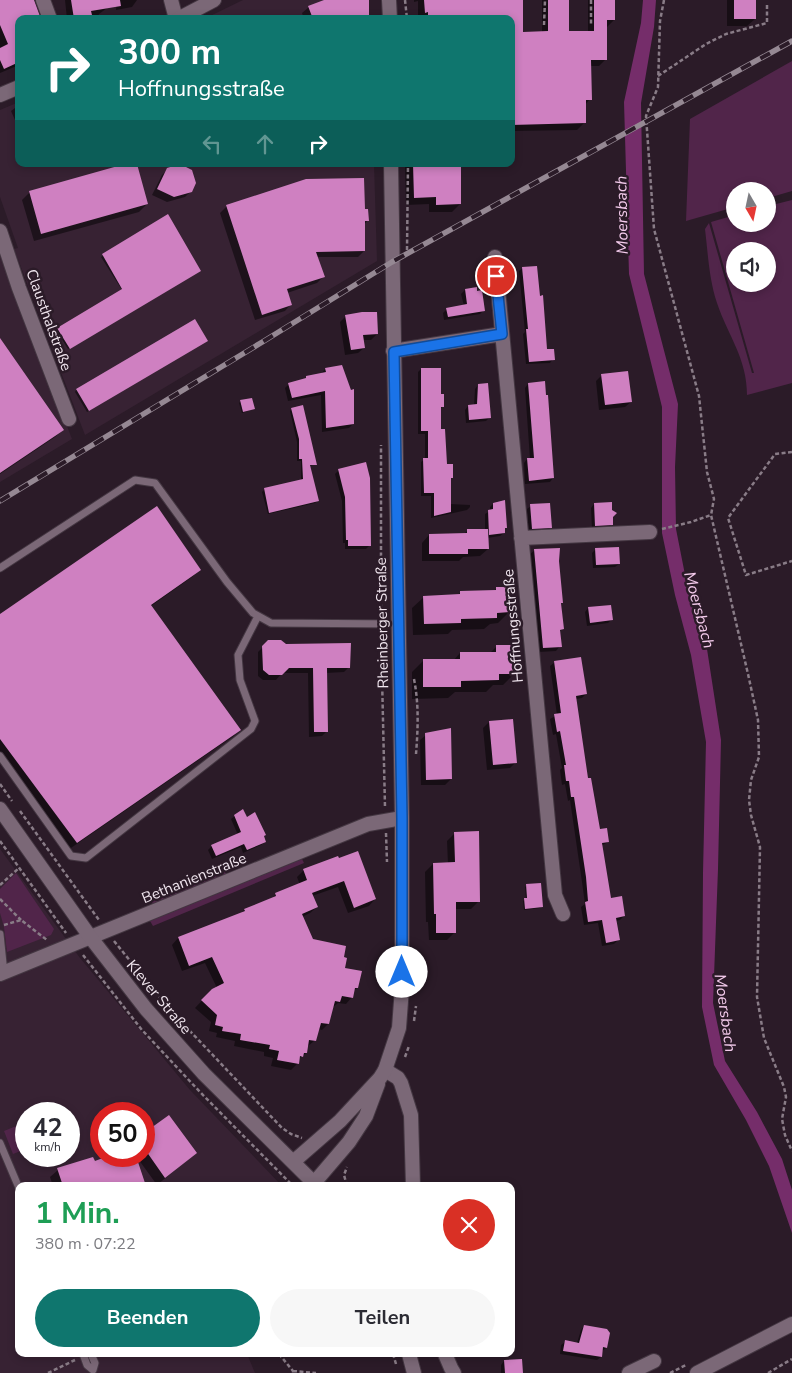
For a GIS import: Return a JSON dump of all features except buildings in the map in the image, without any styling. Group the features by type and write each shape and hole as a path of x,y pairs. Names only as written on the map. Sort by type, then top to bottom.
{"main road":[{"path":"43,0 49,15"},
{"path":"171,0 176,15"},
{"path":"185,15 214,0"},
{"path":"389,0 390,15"},
{"path":"0,95 15,89"},
{"name":"Rheinberger Straße","path":"318,1182 366,1116 399,1028 402,988 402,818 391,167"},
{"name":"Clausthalstraße","path":"0,231 18,288 69,419"},
{"name":"Hoffnungsstraße","path":"494,257 555,895 563,914"},
{"path":"394,352 502,334"},
{"path":"521,538 650,532"},
{"name":"Klever Straße","path":"0,809 91,938 146,1009 204,1074 313,1182"},
{"name":"Bethanienstraße","path":"2,974 368,824 402,818"},
{"path":"293,1162 340,1121 383,1074 398,1078 411,1116 413,1182"},
{"path":"697,1373 789,1326"},
{"path":"410,1357 414,1373"},
{"path":"447,1357 450,1368 454,1373"},
{"path":"629,1373 654,1361"}],"lane":[{"path":"0,568 135,480 155,483 252,613 271,623 398,624"},
{"path":"0,756 71,856 86,858 251,729 255,721 240,680 238,655 258,616"},
{"path":"0,934 2,974"},
{"path":"0,1143 16,1182"},
{"path":"84,1357 87,1365 93,1370 95,1363 92,1357"}],"path":[{"path":"406,0 406,15"},
{"path":"544,24 545,0"},
{"path":"591,0 591,24"},
{"path":"664,0 660,21 658,87 646,116 650,154 651,209 654,229 699,396 707,472 714,499 711,515 758,720 759,758 751,780 749,800 751,815 760,846 756,996 764,1038 784,1087 786,1097 782,1118 785,1135 792,1151"},
{"path":"658,76 712,40 726,34 767,23 768,3"},
{"path":"381,443 381,624 387,865"},
{"path":"792,452 775,454 728,518 746,575 792,561"},
{"path":"650,532 711,515"},
{"path":"0,784 14,803"},
{"path":"19,811 122,953 172,1011 282,1128 291,1134 302,1137 308,1134"},
{"path":"0,885 19,868"},
{"path":"0,899 21,920 47,940"},
{"path":"0,926 21,920"},
{"path":"344,1175 345,1182"},
{"path":"48,1373 79,1357"},
{"path":"281,1357 293,1372 316,1373"},
{"path":"394,1357 397,1366"},
{"path":"768,1373 792,1360"}],"shaded area":[{"path":"243,0 369,0 369,15 212,15"},
{"name":"Moersbach","path":"643,0 656,0 654,27 641,103 644,274 678,404 675,467 676,529 688,590 707,649 721,740 713,1003 725,1061 757,1112 782,1159 792,1190 792,1233 769,1166 746,1120 714,1065 702,1007 706,742 691,655 675,595 662,533 662,407 629,274 624,102 641,23"},
{"path":"792,61 792,191 776,196 776,182 726,182 726,210 686,221 690,119"},
{"path":"15,104 15,167 374,167 377,261 85,435 14,249 18,248 0,197 0,110"},
{"path":"792,200 792,383 747,395 744,370 714,294 705,229 709,223 726,282 726,292 729,292 752,373 754,373 731,292 776,292 776,242 726,242 726,275 711,222 726,218 726,232 776,232 776,204"},
{"path":"0,253 72,439 0,482"},
{"path":"0,849 80,958 190,1090 278,1182 15,1182 15,1357 248,1357 255,1373 0,1373"},
{"path":"302,859 304,863 153,926 150,921"},
{"path":"224,871 228,876 155,905 150,902"},
{"path":"16,873 54,929 51,935 7,952 0,913 0,889"},
{"path":"15,1126 15,1153 13,1154 4,1131"}],"railway":[{"path":"0,501 392,262 792,41"}],"route":[{"path":"402,972 402,818 394,352 502,334 496,276"}]}
